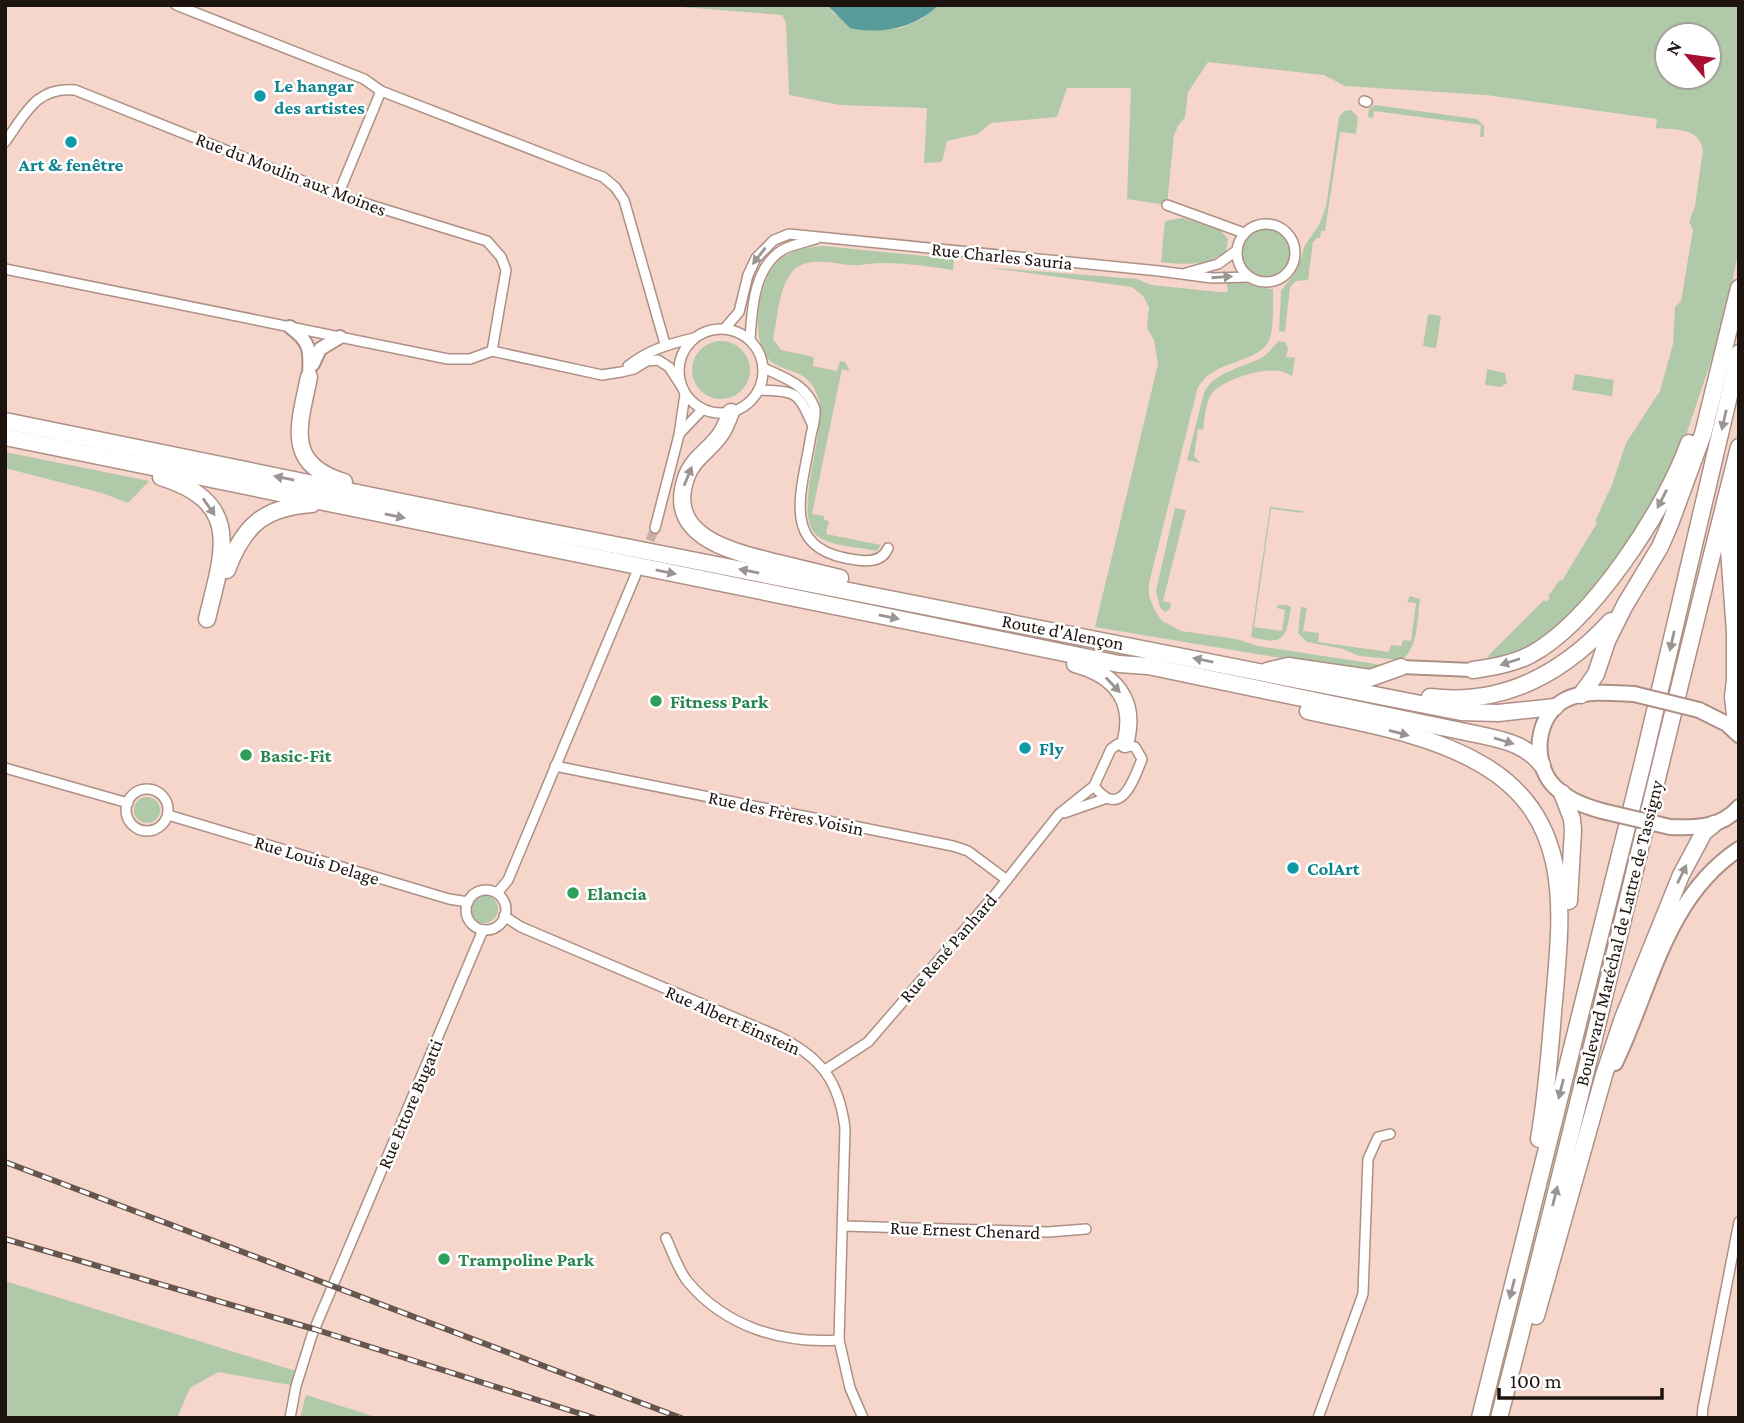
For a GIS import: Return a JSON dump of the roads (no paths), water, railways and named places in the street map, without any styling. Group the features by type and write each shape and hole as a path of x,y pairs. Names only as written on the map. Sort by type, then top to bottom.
{"highway":[{"path":"1581,695 1596,674 1607,641 1625,605 1671,524 1703,434 1739,288"},
{"name":"Boulevard Maréchal de Lattre de Tassigny","path":"1480,1418 1643,762 1739,353"},
{"path":"1473,670 1505,665 1530,655 1553,639 1592,602 1626,558 1656,512 1684,455 1707,389 1720,371"},
{"path":"309,377 299,438 306,459 320,473 347,482 459,506 519,526"},
{"path":"731,412 722,432 693,463 686,476 682,492 683,506 699,533 726,550 940,602 985,617"},
{"path":"5,419 94,440 519,526 985,617"},
{"path":"5,436 1119,664 1450,748 1484,765 1518,792 1532,810 1556,862 1561,919 1545,1095 1537,1149 1540,1175"},
{"path":"34,442 74,458 145,472 179,482 202,496 218,518 223,546 207,619 238,542 256,522 284,507 328,502"},
{"name":"Boulevard Maréchal de Lattre de Tassigny","path":"1499,1418 1739,447"},
{"path":"1738,734 1733,697 1737,637 1729,550 1739,484"},
{"path":"1322,684 1331,678 1449,698 1523,686 1549,674 1572,658 1595,638 1625,605"},
{"name":"Route d'Alençon","path":"985,617 1264,672"},
{"path":"1007,641 1026,652 1092,669 1114,682 1122,695 1129,719 1125,744"},
{"path":"1119,664 1148,666 1485,736 1518,746 1533,754 1542,765"},
{"path":"1264,672 1289,666 1370,678 1401,667"},
{"path":"1264,672 1461,712 1499,713 1555,707"},
{"path":"1553,1014 1567,935 1573,842 1572,819 1562,793"},
{"path":"1507,1418 1604,1075 1623,1018 1681,875 1704,832 1714,824"}],"main road":[{"path":"1736,812 1714,824 1691,828 1670,827 1602,811 1573,801 1562,793 1547,777 1539,747 1548,718 1555,707 1567,699 1594,692 1634,694 1699,709 1727,724 1738,734"},
{"path":"1604,1075 1615,1063 1680,911 1709,872 1739,849"}],"street":[{"path":"176,5 364,79 381,91 603,177 615,187 624,201 666,344"},
{"name":"Rue du Moulin aux Moines","path":"5,142 40,96 62,89 75,90 338,195 486,241 496,249 506,270 492,351"},
{"path":"338,195 381,91"},
{"path":"1167,205 1244,233"},
{"path":"1272,224 1287,233 1295,251 1291,267 1280,279 1264,282 1250,278 1238,263 1236,251 1244,233 1257,225 1272,224"},
{"name":"Rue Charles Sauria","path":"724,328 739,312 750,269 767,246 789,234 1212,278 1250,278"},
{"name":"Rue Charles Sauria","path":"750,339 757,290 765,267 784,249 819,238"},
{"name":"Rue Charles Sauria","path":"1184,274 1218,264 1236,251"},
{"path":"5,269 459,360 492,351 602,375 634,369 647,361 661,360 684,390 703,409 720,414 731,412 752,400 759,390 764,368 761,354 750,339 741,333 724,328 705,331 685,348 680,360 679,374 684,390 679,435 655,528"},
{"path":"290,327 302,335 308,346 309,377"},
{"path":"309,377 314,358 320,349 340,337"},
{"path":"621,372 637,359 666,344 694,338"},
{"path":"764,368 804,388 815,409 802,488 800,520 806,538 829,555 862,561 879,558 888,548"},
{"path":"759,390 790,392 797,396 813,426"},
{"path":"679,435 703,409"},
{"path":"498,892 508,880 636,574"},
{"path":"1401,667 1473,670"},
{"path":"1059,814 1107,798 1114,799 1128,792 1142,759 1135,747 1118,744 1111,749 1094,786 1107,798"},
{"name":"Rue des Frères Voisin","path":"555,766 953,846 968,851 1007,880"},
{"path":"5,768 128,803"},
{"name":"Rue René Panhard","path":"825,1070 868,1042 1007,880 1059,814 1094,786"},
{"path":"152,790 165,799 167,815 161,825 144,831 130,821 128,803 140,791 152,790"},
{"name":"Rue Louis Delage","path":"167,815 449,899 468,902"},
{"path":"488,889 498,892 505,906 505,916 496,928 482,930 470,922 467,915 468,902 478,891 488,889"},
{"name":"Rue Albert Einstein","path":"505,916 521,927 799,1046 825,1070 840,1099 845,1128 839,1340 850,1388 863,1418"},
{"name":"Rue Ettore Bugatti","path":"290,1418 299,1372 335,1276 482,930"},
{"path":"1318,1418 1363,1294 1368,1159 1378,1137 1390,1134"},
{"path":"1703,1418 1739,1222"},
{"name":"Rue Ernest Chenard","path":"843,1226 1048,1233 1086,1229"},
{"path":"666,1238 686,1280 714,1308 776,1337 812,1341 839,1340"}],"water":[{"path":"827,5 939,5 909,24 874,31 850,28"}],"tunnel":[{"path":"645,553 655,528"}],"railway":[{"path":"5,1162 681,1418"},
{"path":"5,1239 314,1329 594,1418"}],"place":[{"name":"Le hangar des artistes","path":"260,96"},
{"name":"Art & fenêtre","path":"71,142"},
{"name":"Fitness Park","path":"656,701"},
{"name":"Fly","path":"1025,748"},
{"name":"Basic-Fit","path":"246,755"},
{"name":"ColArt","path":"1293,868"},
{"name":"Elancia","path":"573,893"},
{"name":"Trampoline Park","path":"444,1259"}]}
